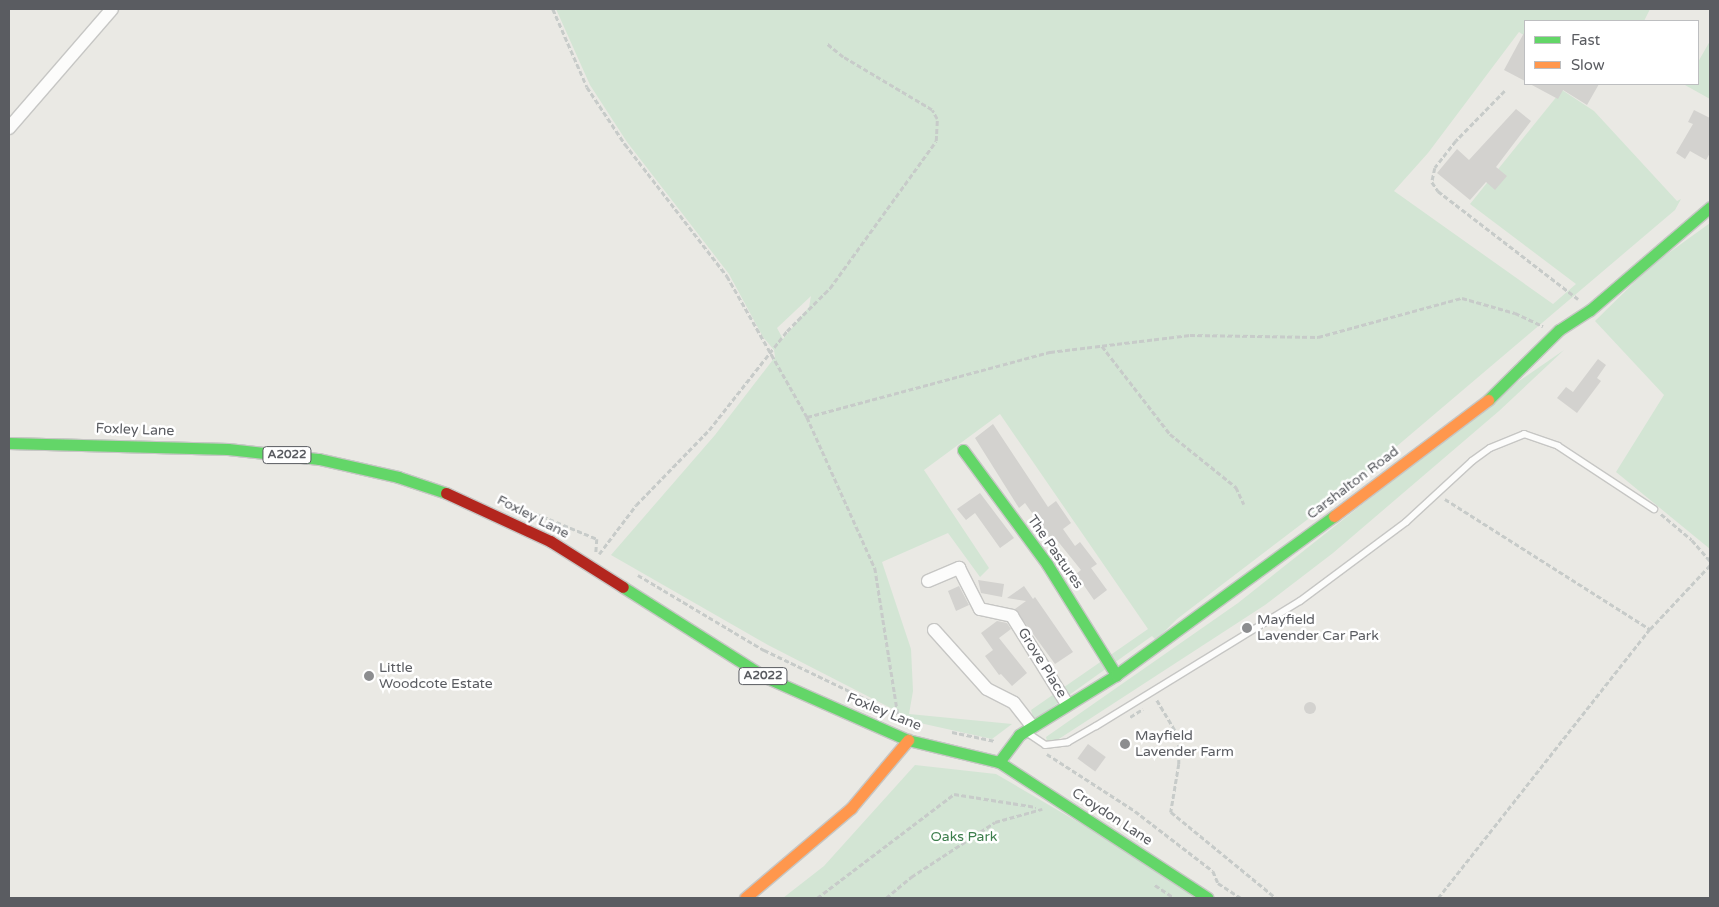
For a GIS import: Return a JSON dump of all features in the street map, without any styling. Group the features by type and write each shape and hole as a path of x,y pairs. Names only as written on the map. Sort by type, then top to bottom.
{"main road":[{"name":"Carshalton Road","path":"999,762 1028,728 1116,675 1237,590 1500,391 1559,330 1590,310 1710,207"},
{"name":"Foxley Lane","path":"9,443 228,449 319,459 449,494 501,516 590,565 765,678 908,740 999,762"},
{"name":"The Pastures","path":"963,450 1047,564 1116,675"},
{"path":"745,898 851,808 908,740"},
{"name":"Croydon Lane","path":"999,762 1208,898"}],"street":[{"path":"9,128 112,9"},
{"name":"Grove Place","path":"928,581 959,568 980,609 1012,616 1067,704"},
{"path":"934,630 987,689 1014,703 1028,728"}],"lane":[{"path":"1028,728 1045,745 1068,742 1300,600 1406,522 1490,448 1524,434 1558,446 1654,508"}],"path":[{"path":"553,9 587,86 625,144 727,276 760,339 772,352 807,417 875,568 898,715"},
{"path":"590,565 636,505 708,430 787,331 830,288 929,152 939,130 937,119 921,101 843,57 826,43"},
{"path":"1505,91 1456,141 1435,168 1432,182 1438,191 1590,310"},
{"path":"807,417 1050,352 1190,335 1318,337 1462,298 1515,313 1546,328 1559,330"},
{"path":"1102,346 1170,434 1236,487 1244,504"},
{"path":"1437,494 1650,629"},
{"path":"492,495 597,539 596,552 607,558"},
{"path":"1654,508 1692,540 1710,561"},
{"path":"1438,898 1650,629 1710,565"},
{"path":"630,571 764,650 926,727"},
{"path":"1151,692 1179,737 1179,764 1171,812 1276,898"},
{"path":"944,731 997,742"},
{"path":"1043,751 1135,812 1213,871 1218,883 1241,898"},
{"path":"817,898 954,794 1045,808 995,822 911,878 886,898"},
{"path":"1147,879 1174,898"}],"green space":[{"path":"556,9 1650,9 1644,20 1524,20 1524,35 1519,32 1428,153 1394,191 1553,304 1576,284 1470,204 1562,90 1594,111 1677,201 1681,199 1675,210 1337,497 1177,619 1156,640 1152,636 1034,720 1031,710 1148,629 1000,414 924,470 989,568 980,577 948,533 882,562 911,649 913,691 909,714 1012,724 992,739 920,723 768,645 611,555 715,435 775,357 774,350 763,337 729,274 627,142 590,85","holes":["811,296 809,307 783,339 777,328"]},
{"path":"1710,41 1710,99 1685,85 1699,85 1699,60"},
{"path":"1710,223 1710,549 1616,472 1664,395 1595,321 1652,265"},
{"path":"1564,350 1499,411 1333,553 1265,605 1048,746 1046,737 1238,603 1509,388"},
{"name":"Oaks Park","path":"915,765 996,774 1208,898 783,898 824,866"}],"building":[{"path":"1524,33 1524,80 1504,70"},
{"path":"1532,85 1598,85 1587,105 1563,90 1558,99"},
{"path":"1516,109 1531,121 1496,167 1507,176 1495,190 1486,182 1470,200 1437,173 1457,149 1469,160"},
{"path":"1694,110 1710,118 1710,153 1706,160 1690,151 1685,159 1676,153 1693,124 1688,122"},
{"path":"1598,359 1606,365 1597,378 1601,381 1577,413 1557,398 1566,387 1573,392"},
{"path":"993,424 1048,507 1056,501 1071,523 1063,529 1075,546 1080,542 1097,564 1091,568 1107,590 1094,600 1076,574 1081,570 1056,539 1052,541 1025,503 1019,508 975,438"},
{"path":"980,493 1014,538 1000,548 975,513 966,520 957,509"},
{"path":"978,580 1004,584 1002,597 981,593"},
{"path":"959,586 969,605 956,611 948,591"},
{"path":"1024,586 1033,599 1035,597 1073,652 1055,664 1015,609 1026,601 1007,598"},
{"path":"997,621 1007,623 1011,629 999,638 1027,673 1012,686 1001,674 999,675 985,656 993,650 981,633"},
{"path":"1312,702 1315,703 1315,713 1308,714 1305,713 1304,706 1305,703"},
{"path":"1088,744 1106,757 1095,771 1077,759"}],"traffic: fast":[{"path":"1488,400 1559,330 1590,310 1710,207"},
{"path":"9,443 228,449 319,459 398,477 446,493"},
{"path":"963,450 1047,564 1116,675"},
{"path":"999,762 1019,735 1116,675 1334,516"},
{"path":"623,587 765,677 908,740 999,762 1208,898"}],"traffic: slow":[{"path":"1334,516 1488,400"},
{"path":"745,898 851,808 908,740"}],"traffic: jam":[{"path":"446,493 550,541 623,587"}],"place":[{"name":"Mayfield Lavender Car Park","path":"1247,628"},
{"name":"Little Woodcote Estate","path":"369,676"},
{"name":"Mayfield Lavender Farm","path":"1125,744"}]}
